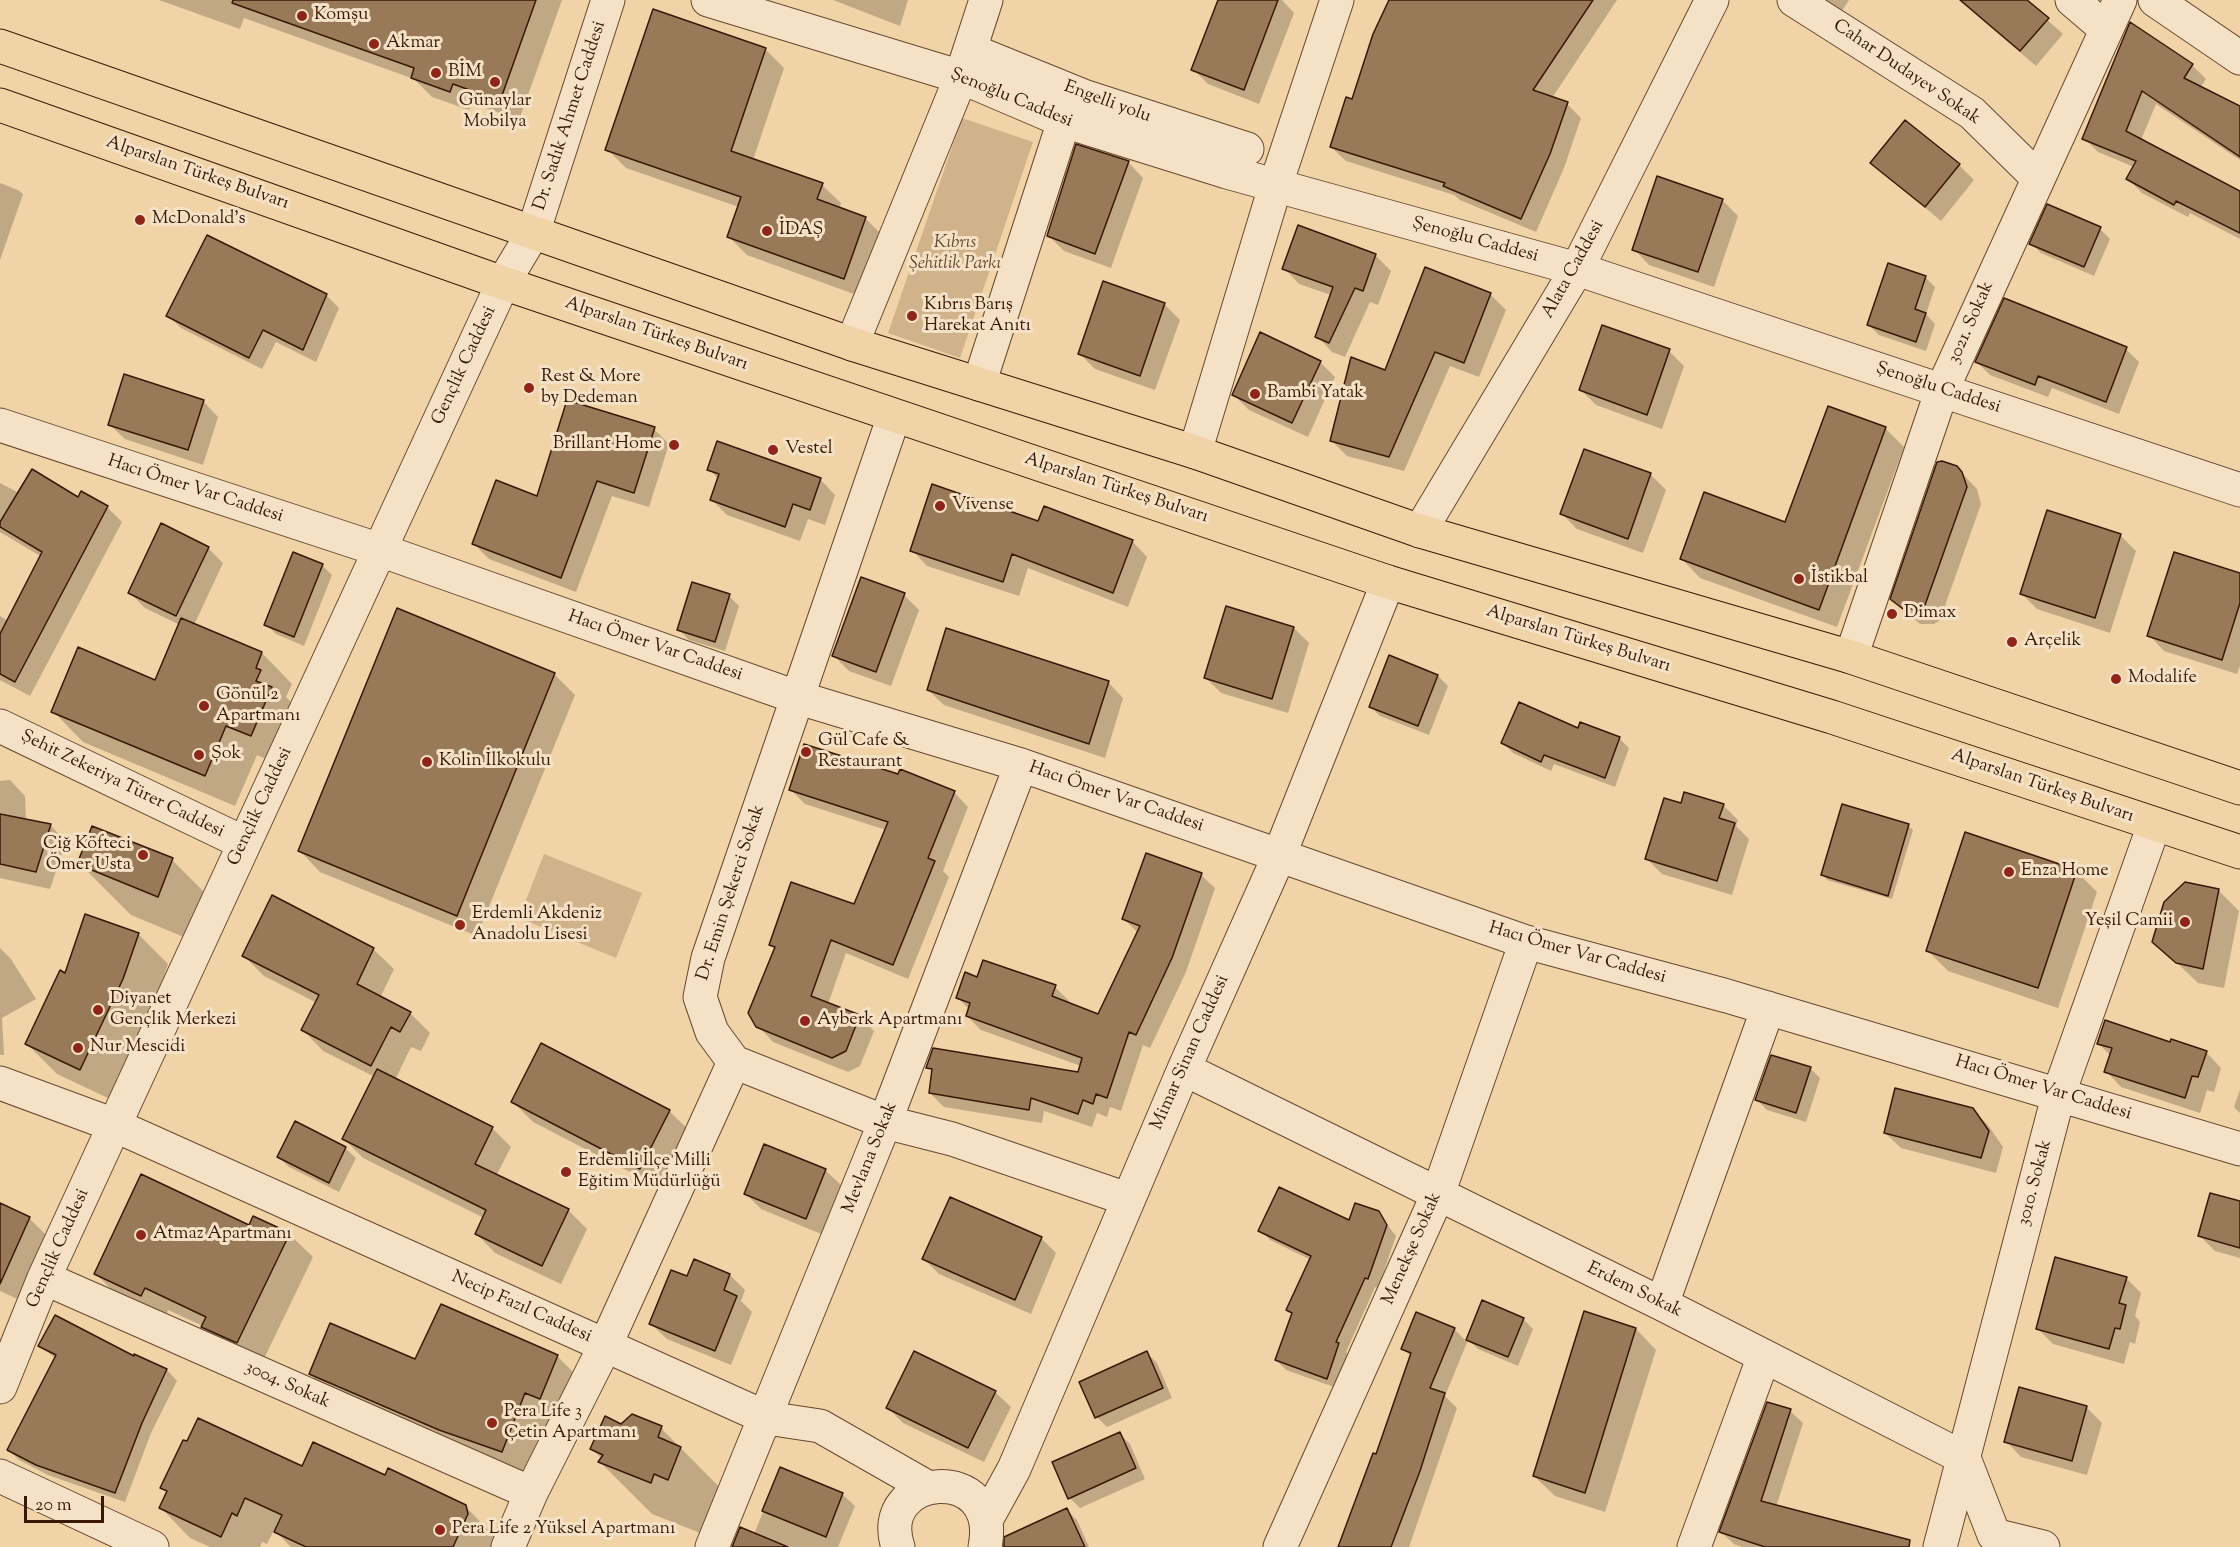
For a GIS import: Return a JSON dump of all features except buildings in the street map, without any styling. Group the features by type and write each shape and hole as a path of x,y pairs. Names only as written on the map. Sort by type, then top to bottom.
{"highway":[{"path":"0,46 852,344 1195,452 1420,531 1851,657 2240,788"},
{"name":"Alparslan Türkeş Bulvarı","path":"0,105 503,283 894,416 1171,506 1388,582 1832,717 2240,852"}],"street":[{"name":"Dr. Sadık Ahmet Caddesi","path":"533,233 608,0"},
{"name":"Şenoğlu Caddesi","path":"708,0 966,64 1064,121 1275,187 1577,269 2240,490"},
{"path":"852,344 966,64 986,0"},
{"path":"1195,452 1275,187 1336,0"},
{"name":"Alata Caddesi","path":"1420,531 1577,269 1712,0"},
{"name":"Cahar Dudayev Sokak","path":"1794,0 1972,113 2038,178"},
{"path":"2072,0 2106,29"},
{"name":"3021. Sokak","path":"1851,657 1942,390 2120,0"},
{"path":"2155,0 2240,58"},
{"name":"Engelli yolu","path":"966,64 1086,97 1247,149"},
{"path":"979,384 1064,121"},
{"name":"Gençlik Caddesi","path":"0,1387 44,1278 244,843 503,283 533,233"},
{"name":"Dr. Emin Şekerci Sokak","path":"734,1062 712,1032 700,997 708,958 894,416"},
{"name":"Hacı Ömer Var Caddesi","path":"0,426 380,550 796,698 1021,765 1526,942 1768,1008 2059,1093 2240,1149"},
{"name":"Mimar Sinan Caddesi","path":"986,1533 1127,1199 1279,856 1388,582"},
{"name":"Şehit Zekeriya Türer Caddesi","path":"0,726 244,843"},
{"name":"Mevlana Sokak","path":"712,1547 767,1418 885,1122 1021,765"},
{"name":"3010. Sokak","path":"1940,1547 2059,1093 2154,825"},
{"name":"Menekşe Sokak","path":"1280,1547 1438,1194 1526,942"},
{"path":"1662,1304 1768,1008"},
{"path":"508,1547 531,1493 605,1346 734,1062 885,1122 952,1138 1127,1199"},
{"name":"Erdem Sokak","path":"1184,1069 1662,1304 1964,1458"},
{"name":"Necip Fazıl Caddesi","path":"0,1083 114,1125 767,1418 820,1426 927,1487"},
{"name":"3004. Sokak","path":"44,1278 531,1493"},
{"path":"1694,1547 1764,1356"},
{"path":"1964,1458 1994,1535 2043,1547"},
{"path":"0,1476 152,1547"},
{"path":"894,1544 895,1526 902,1507 915,1493 927,1487 950,1486 970,1495 980,1506 986,1533"}],"green space":[{"name":"Kıbrıs Şehitlik Parkı","path":"962,118 1033,142 960,358 888,333"},
{"path":"544,854 642,893 616,958 519,918"}],"place":[{"name":"Komşu","path":"302,16"},
{"name":"Akmar","path":"374,44"},
{"name":"BİM","path":"436,73"},
{"name":"Günaylar Mobilya","path":"495,82"},
{"name":"McDonald's","path":"140,220"},
{"name":"İDAŞ","path":"767,231"},
{"name":"Kıbrıs Barış Harekat Anıtı","path":"912,316"},
{"name":"Rest & More by Dedeman","path":"529,388"},
{"name":"Bambi Yatak","path":"1255,394"},
{"name":"Brillant Home","path":"674,445"},
{"name":"Vestel","path":"773,450"},
{"name":"Vivense","path":"940,506"},
{"name":"İstikbal","path":"1799,579"},
{"name":"Dimax","path":"1892,614"},
{"name":"Arçelik","path":"2012,642"},
{"name":"Modalife","path":"2116,679"},
{"name":"Gönül 2 Apartmanı","path":"204,706"},
{"name":"Gül Cafe & Restaurant","path":"806,752"},
{"name":"Şok","path":"199,755"},
{"name":"Kolin İlkokulu","path":"427,762"},
{"name":"Çiğ Köfteci Ömer Usta","path":"143,855"},
{"name":"Enza Home","path":"2009,872"},
{"name":"Yeşil Camii","path":"2185,922"},
{"name":"Erdemli Akdeniz Anadolu Lisesi","path":"460,925"},
{"name":"Diyanet Gençlik Merkezi","path":"98,1010"},
{"name":"Ayberk Apartmanı","path":"805,1021"},
{"name":"Nur Mescidi","path":"78,1048"},
{"name":"Erdemli İlçe Milli Eğitim Müdürlüğü","path":"566,1172"},
{"name":"Atmaz Apartmanı","path":"141,1235"},
{"name":"Pera Life 3 Çetin Apartmanı","path":"492,1423"},
{"name":"Pera Life 2 Yüksel Apartmanı","path":"440,1530"}]}
